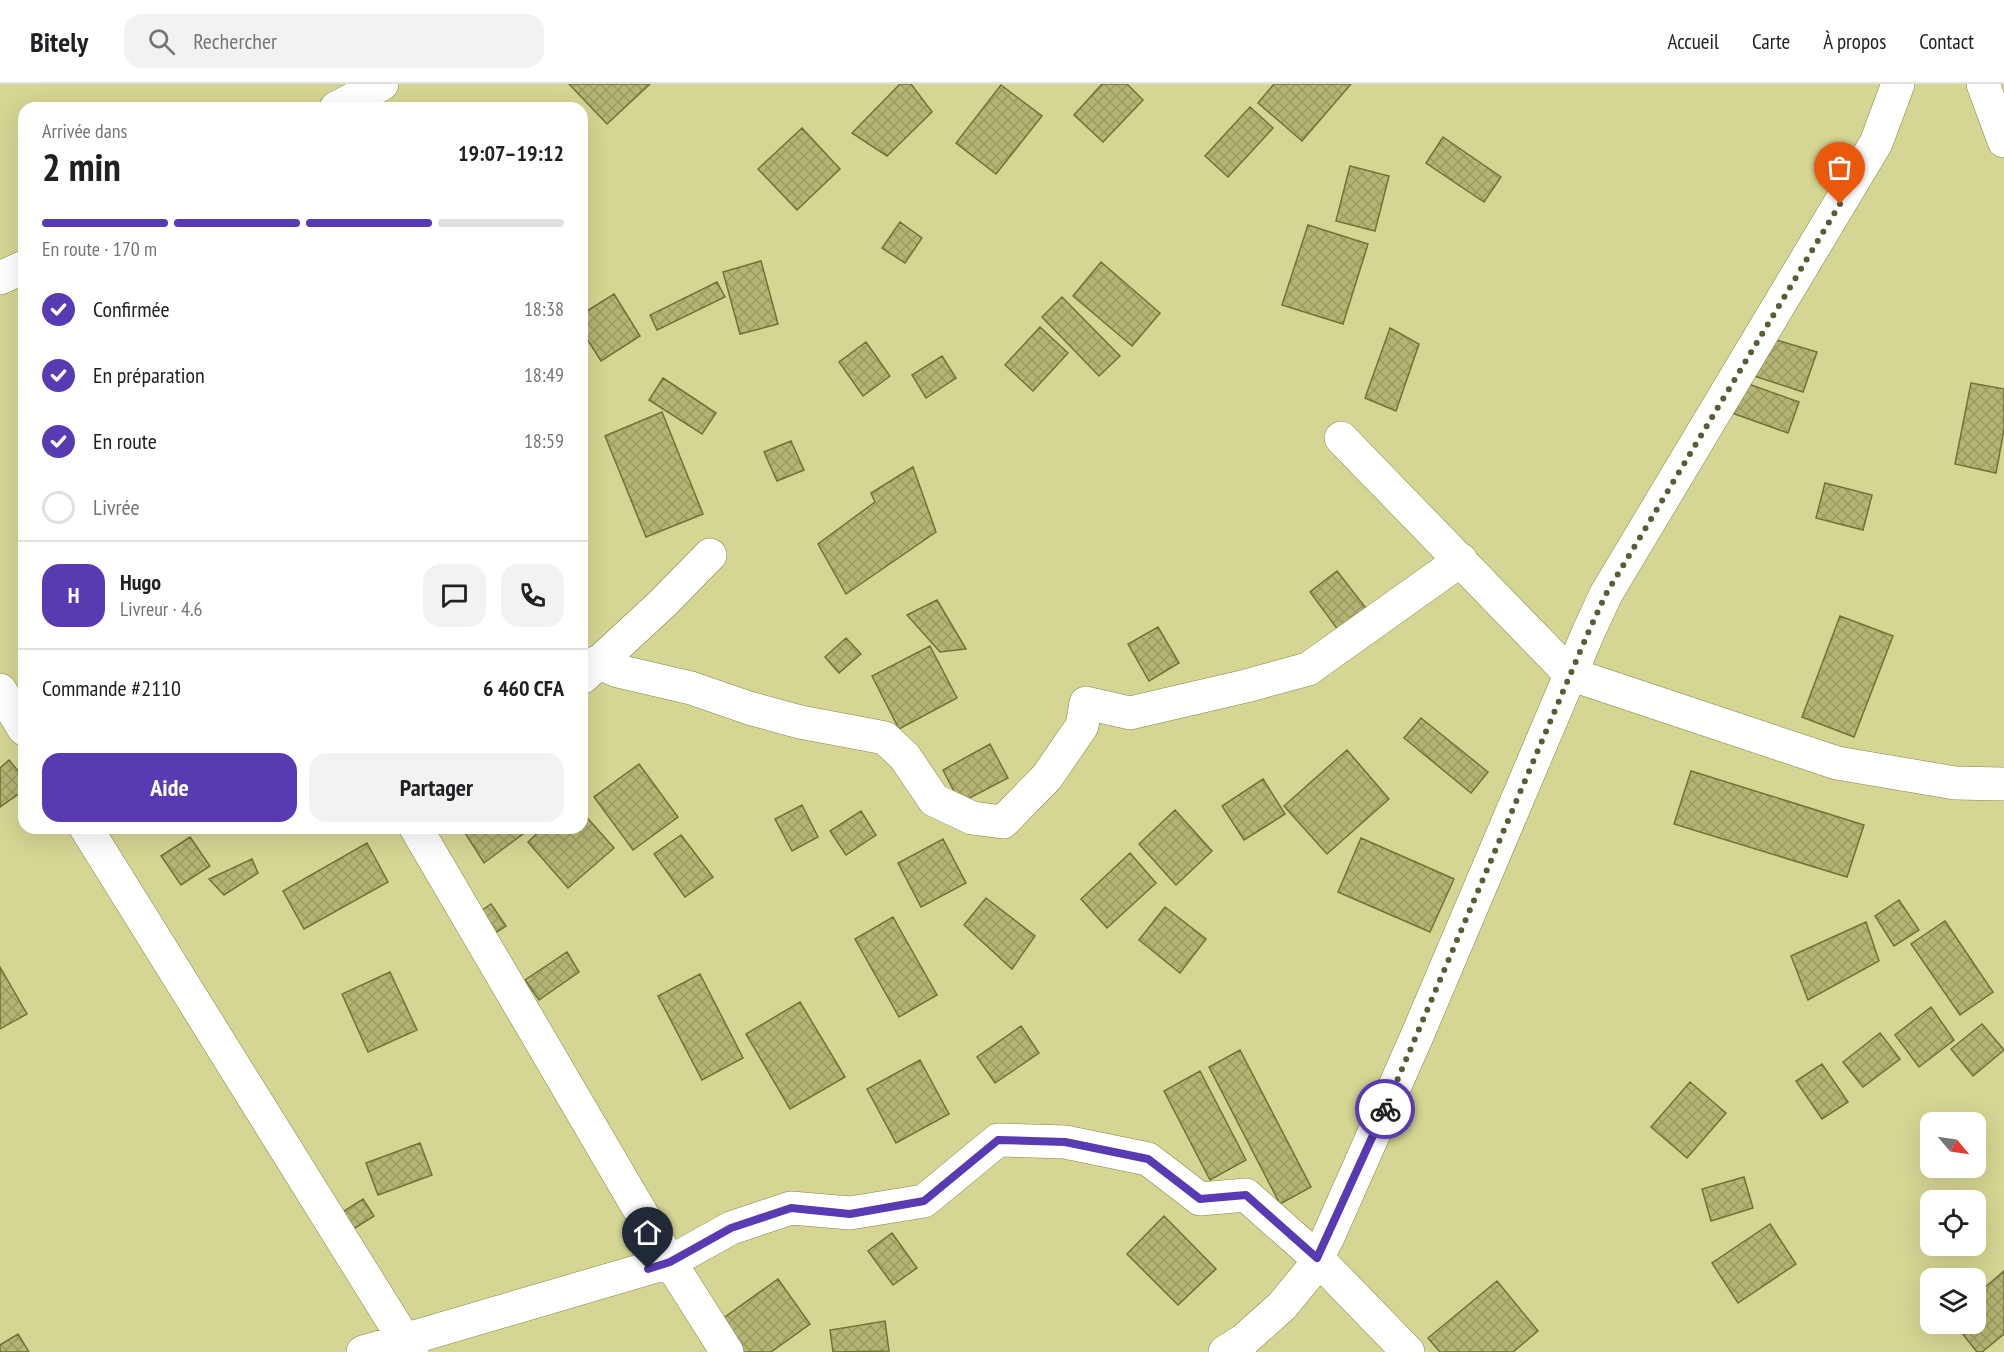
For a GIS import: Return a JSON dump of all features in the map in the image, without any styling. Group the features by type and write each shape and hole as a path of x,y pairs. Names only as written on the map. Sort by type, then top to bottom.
{"street":[{"path":"348,102 382,84"},
{"path":"1225,1352 1244,1340 1282,1306 1310,1272 1417,1036 1570,674 1611,586 1876,143 1898,84"},
{"path":"1983,84 2004,141"},
{"path":"0,278 18,270"},
{"path":"1341,438 1570,674 1836,764 1955,783 2004,784"},
{"path":"590,670 662,604 710,555"},
{"path":"590,670 618,671 691,688 749,708 800,722 885,738 905,757 934,800 972,818 1003,822 1047,777 1082,726 1086,703 1130,713 1308,669 1461,560"},
{"path":"0,690 18,719"},
{"path":"90,834 408,1346"},
{"path":"420,834 670,1262 727,1352"},
{"path":"363,1352 408,1346 670,1262 731,1228 791,1208 850,1214 924,1201 998,1140 1065,1142 1148,1159 1200,1199 1246,1195 1317,1258 1408,1352"}],"building":[{"path":"569,84 650,84 607,124"},
{"path":"900,84 911,84 932,112 887,156 852,133"},
{"path":"1102,84 1127,84 1143,100 1103,142 1074,115"},
{"path":"1274,84 1351,84 1302,141 1258,103"},
{"path":"1001,85 1042,116 996,174 956,143"},
{"path":"1250,107 1273,128 1228,177 1205,156"},
{"path":"802,128 840,169 797,210 758,169"},
{"path":"1443,137 1501,177 1484,202 1426,163"},
{"path":"1350,166 1389,176 1375,231 1336,221"},
{"path":"900,222 922,238 905,263 882,248"},
{"path":"1308,225 1368,244 1343,324 1282,305"},
{"path":"761,261 778,324 740,334 723,272"},
{"path":"1101,262 1160,313 1132,346 1073,296"},
{"path":"717,282 725,297 657,330 650,315"},
{"path":"614,294 640,336 601,361 588,340 588,310"},
{"path":"1062,297 1120,356 1099,376 1042,317"},
{"path":"1040,327 1068,353 1033,391 1005,365"},
{"path":"1390,328 1419,344 1396,411 1365,398"},
{"path":"1766,337 1817,352 1803,392 1745,373"},
{"path":"866,342 890,376 863,396 839,362"},
{"path":"942,356 956,378 926,398 912,375"},
{"path":"663,378 716,413 702,434 649,400"},
{"path":"1743,382 1799,402 1788,433 1732,413"},
{"path":"1971,383 2004,389 2004,430 1996,473 1955,464"},
{"path":"662,412 703,514 646,537 605,436"},
{"path":"791,441 804,470 777,481 764,452"},
{"path":"913,467 936,532 846,594 818,544 875,502 871,493"},
{"path":"1825,483 1872,495 1863,530 1816,518"},
{"path":"1337,571 1369,612 1341,634 1310,592"},
{"path":"937,600 966,649 940,652 907,615"},
{"path":"1840,616 1893,636 1854,737 1802,717"},
{"path":"1158,627 1179,663 1149,681 1128,644"},
{"path":"846,638 861,654 839,673 825,657"},
{"path":"930,646 957,698 899,729 872,676"},
{"path":"1421,718 1488,772 1471,793 1404,738"},
{"path":"990,744 1008,778 960,803 943,770"},
{"path":"1347,750 1389,799 1327,854 1284,806"},
{"path":"9,760 18,771 18,794 0,807 0,768"},
{"path":"639,764 678,817 633,850 594,797"},
{"path":"1691,771 1864,825 1847,877 1674,824"},
{"path":"1263,779 1285,814 1244,840 1222,806"},
{"path":"802,805 818,837 792,851 775,819"},
{"path":"1175,810 1212,851 1176,885 1139,844"},
{"path":"861,811 876,835 846,855 830,831"},
{"path":"588,819 614,848 568,888 528,842 537,834 588,834"},
{"path":"466,834 523,834 484,863"},
{"path":"681,835 713,877 685,897 654,854"},
{"path":"190,837 210,866 181,885 161,856"},
{"path":"1361,838 1454,879 1430,932 1338,892"},
{"path":"943,839 966,883 921,907 898,863"},
{"path":"367,843 388,882 304,929 283,891"},
{"path":"1130,853 1156,883 1107,928 1081,899"},
{"path":"252,859 258,873 224,895 209,879"},
{"path":"986,898 1035,936 1012,969 964,925"},
{"path":"1899,900 1919,930 1894,946 1875,916"},
{"path":"491,904 506,926 486,939 471,918"},
{"path":"1165,907 1206,939 1180,973 1139,940"},
{"path":"893,917 937,995 899,1017 855,939"},
{"path":"1945,921 1993,992 1960,1015 1911,944"},
{"path":"1866,922 1879,961 1808,1000 1791,956"},
{"path":"567,952 579,972 539,1000 525,980"},
{"path":"0,967 27,1014 0,1029"},
{"path":"390,972 417,1030 368,1052 342,994"},
{"path":"700,974 743,1058 702,1080 658,996"},
{"path":"800,1002 845,1077 790,1109 746,1034"},
{"path":"1931,1007 1954,1040 1919,1067 1895,1035"},
{"path":"1982,1024 2004,1050 1973,1076 1951,1049"},
{"path":"1021,1026 1039,1053 995,1083 977,1057"},
{"path":"1880,1033 1900,1059 1863,1087 1843,1062"},
{"path":"1240,1050 1311,1187 1280,1204 1209,1067"},
{"path":"920,1060 949,1114 896,1143 867,1089"},
{"path":"1822,1064 1848,1102 1822,1119 1796,1081"},
{"path":"1200,1071 1246,1160 1210,1180 1164,1091"},
{"path":"1690,1082 1726,1113 1687,1158 1651,1127"},
{"path":"420,1143 432,1175 378,1195 366,1163"},
{"path":"1744,1177 1753,1208 1711,1221 1702,1189"},
{"path":"363,1199 374,1216 344,1235 333,1218"},
{"path":"1164,1216 1216,1269 1178,1305 1127,1254"},
{"path":"1770,1224 1796,1264 1738,1303 1712,1263"},
{"path":"892,1233 917,1268 893,1285 868,1251"},
{"path":"2004,1271 2004,1334 1982,1352 1977,1352 1963,1334 1986,1334 1986,1286"},
{"path":"778,1279 810,1324 771,1352 740,1352 718,1322"},
{"path":"1497,1281 1538,1331 1513,1352 1440,1352 1428,1338"},
{"path":"885,1321 889,1351 833,1352 830,1330"},
{"path":"18,1334 29,1352 0,1352 0,1345"}],"way so far":[{"path":"1385,1109 1606,594 1840,204"}],"route":[{"path":"648,1269 670,1262 731,1228 791,1208 850,1214 924,1201 998,1140 1065,1142 1148,1159 1200,1199 1246,1195 1317,1258 1385,1109"}]}
